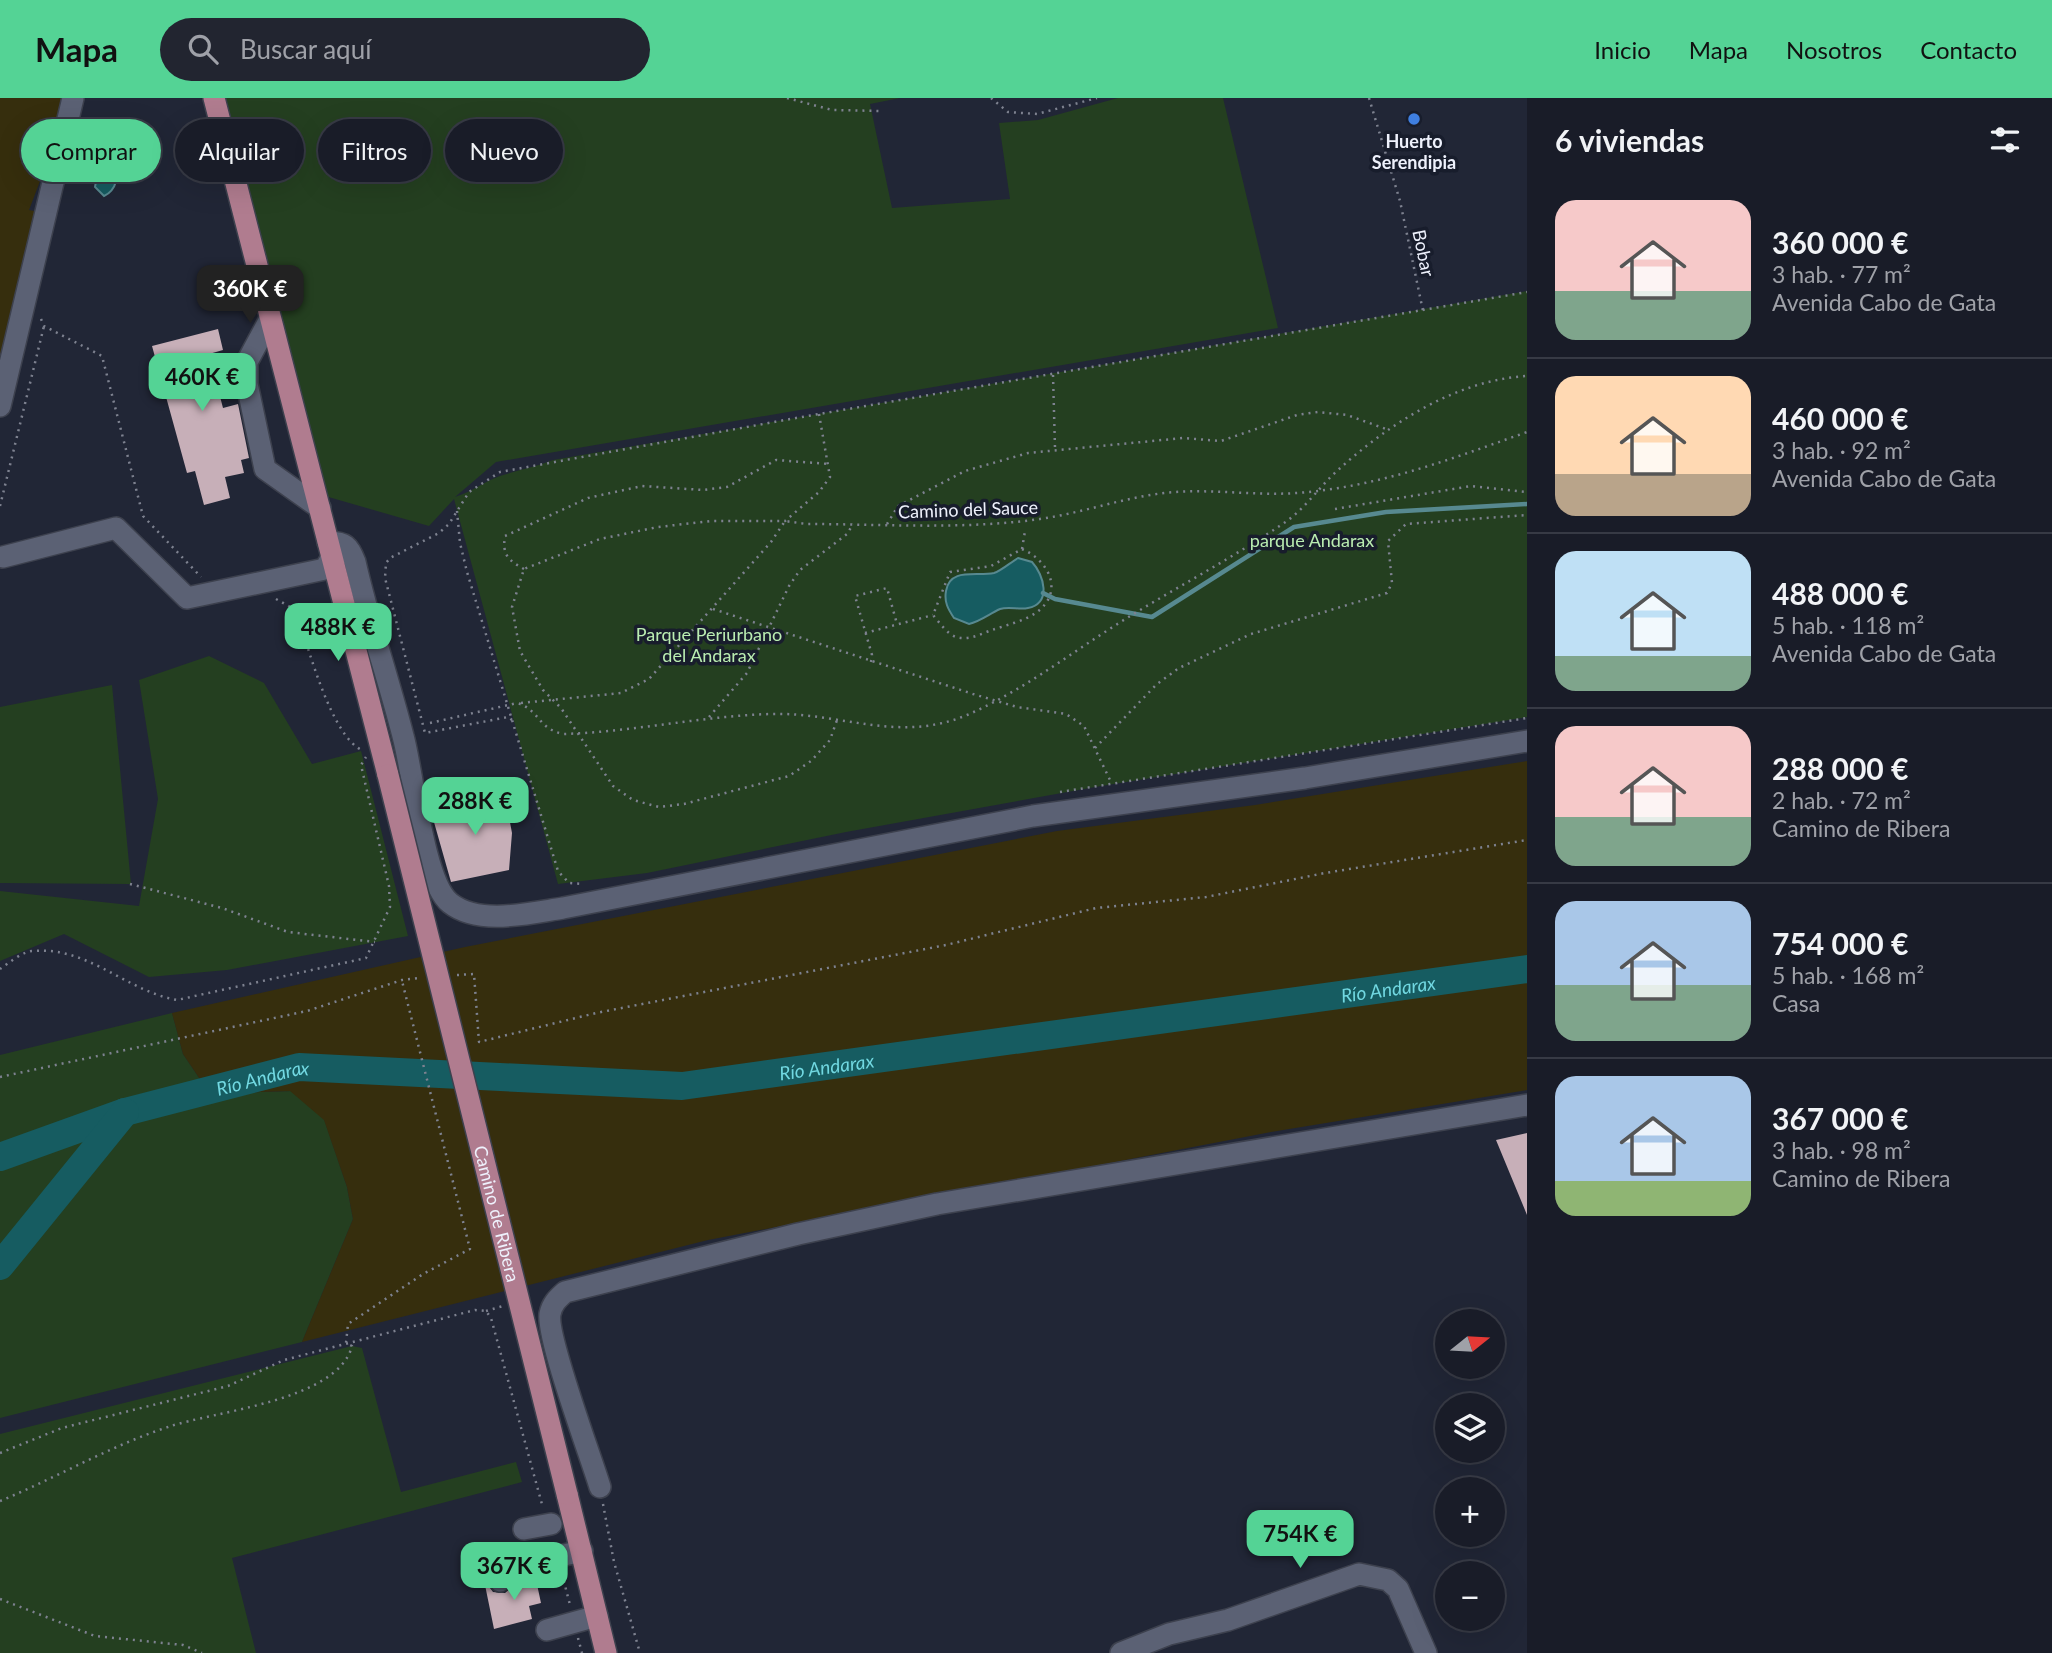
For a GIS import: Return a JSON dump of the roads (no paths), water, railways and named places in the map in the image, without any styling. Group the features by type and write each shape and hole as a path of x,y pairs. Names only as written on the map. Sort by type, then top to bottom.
{"main road":[{"name":"Camino de Ribera","path":"214,98 320,508 376,751 388,775 606,1653"}],"street":[{"path":"0,406 73,98"},
{"path":"270,319 247,362 247,384 265,469 320,508"},
{"path":"3,557 116,528 187,598 325,569 330,549 343,542 351,549 404,740 416,803 436,882 448,902 477,915 533,913 564,908 1072,809 1305,778 1527,741"},
{"path":"600,1487 554,1343 549,1316 555,1301 565,1292 798,1234 937,1204 1527,1105"},
{"path":"524,1529 551,1524"},
{"path":"500,1581 501,1572 506,1569 582,1551"},
{"path":"1121,1653 1169,1634 1228,1620 1359,1574 1388,1580 1398,1589 1426,1653"},
{"path":"547,1630 597,1616"}],"waterway":[{"path":"1043,593 1055,599 1152,617 1294,527 1386,512 1527,504"},
{"name":"Río Andarax","path":"0,1157 125,1112 299,1067 682,1086 1527,969"},
{"name":"Río Andarax","path":"0,1266 125,1112"}],"place":[{"name":"Huerto Serendipia","path":"1414,119"}],"park label":[{"name":"parque Andarax","path":"1312,540"},
{"name":"Parque Periurbano del Andarax","path":"709,644"}]}
